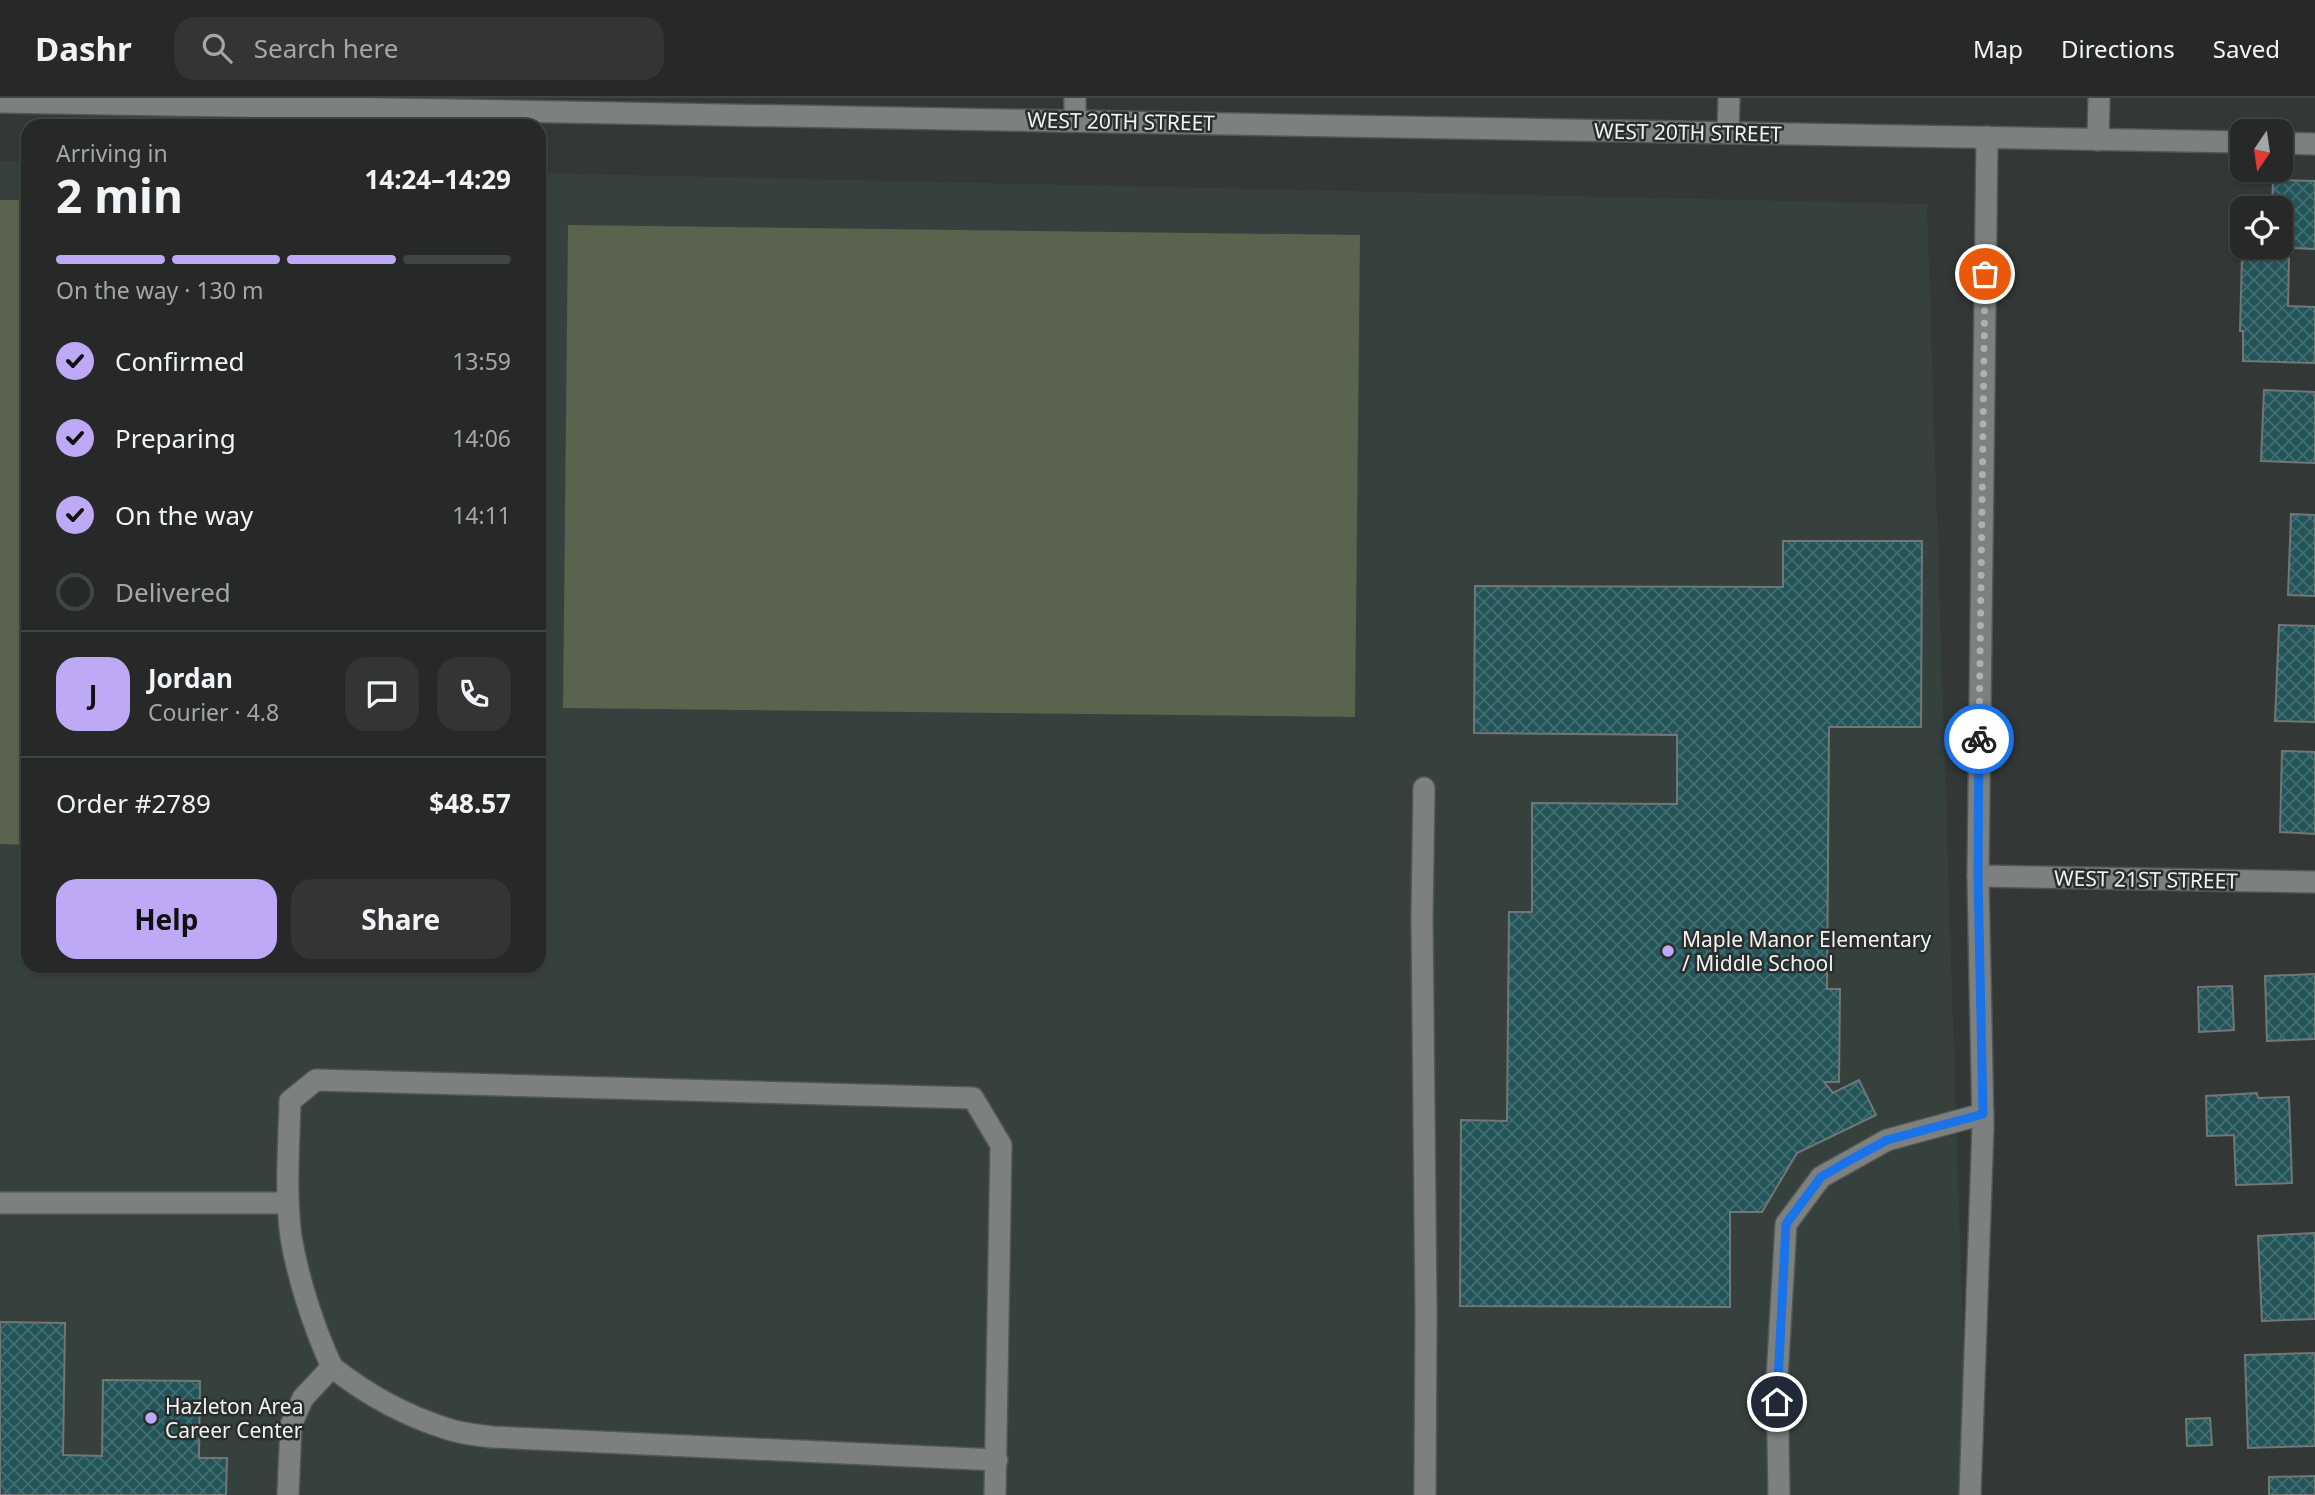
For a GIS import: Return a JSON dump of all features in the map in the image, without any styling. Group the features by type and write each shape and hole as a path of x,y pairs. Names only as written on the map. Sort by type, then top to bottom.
{"street":[{"path":"1074,120 1075,98"},
{"path":"1728,133 1729,98"},
{"path":"2098,140 2099,98"},
{"name":"WEST 20TH STREET","path":"0,102 633,105 1074,120 2230,142"},
{"path":"1969,1495 1983,1114 1978,876 1987,137"},
{"path":"2293,143 2315,144"},
{"path":"1424,788 1422,917 1425,1495"},
{"name":"WEST 21ST STREET","path":"1978,876 2315,882"},
{"path":"996,1495 997,1460 1001,1145 973,1098 316,1080 289,1101 288,1203 292,1238 314,1328 332,1367 359,1388 391,1406 449,1430 492,1437 997,1460"},
{"path":"1779,1495 1777,1379 1786,1224 1821,1177 1843,1164 1887,1140 1983,1114"},
{"path":"0,1203 288,1203"},
{"path":"288,1495 291,1425 303,1398 332,1367"}],"shaded area":[{"path":"0,161 21,162 21,973 546,973 546,173 1927,204 1968,1495 0,1495"}],"green space":[{"path":"0,200 21,200 21,845 0,844"},
{"path":"568,225 1360,235 1355,717 563,708"}],"building":[{"path":"2315,181 2315,249 2293,248 2293,196 2272,196 2273,182"},
{"path":"2242,259 2289,259 2288,306 2315,307 2315,363 2243,361 2243,331 2240,331"},
{"path":"2264,390 2315,392 2315,463 2261,461"},
{"path":"2291,514 2315,515 2315,596 2288,595"},
{"name":"Maple Manor Elementary / Middle School","path":"1783,541 1922,541 1921,727 1829,727 1827,989 1840,989 1839,1082 1824,1082 1833,1093 1859,1080 1876,1115 1797,1153 1762,1212 1730,1212 1730,1307 1460,1306 1461,1120 1507,1121 1509,912 1532,912 1532,803 1677,804 1677,735 1474,733 1475,586 1783,587"},
{"path":"2279,625 2315,626 2315,722 2275,721"},
{"path":"2282,751 2315,752 2315,834 2280,832"},
{"path":"2315,974 2315,1039 2267,1041 2265,976"},
{"path":"2232,986 2234,1030 2199,1032 2198,987"},
{"path":"2257,1093 2258,1098 2289,1097 2292,1183 2236,1185 2234,1135 2207,1136 2206,1096"},
{"path":"2315,1233 2315,1319 2262,1321 2258,1236"},
{"name":"Hazleton Area Career Center","path":"0,1322 65,1323 63,1455 102,1456 103,1380 200,1381 199,1458 227,1458 226,1495 0,1495"},
{"path":"2315,1353 2315,1446 2248,1448 2245,1355"},
{"path":"2210,1418 2212,1445 2187,1446 2186,1419"},
{"path":"2315,1476 2315,1495 2269,1495 2269,1477"}],"way so far":[{"path":"1979,739 1985,274"}],"place":[{"name":"Maple Manor Elementary / Middle School","path":"1668,951"},
{"name":"Hazleton Area Career Center","path":"151,1418"}],"route":[{"path":"1777,1402 1786,1224 1821,1177 1843,1164 1887,1140 1983,1114 1978,876 1979,739"}]}
